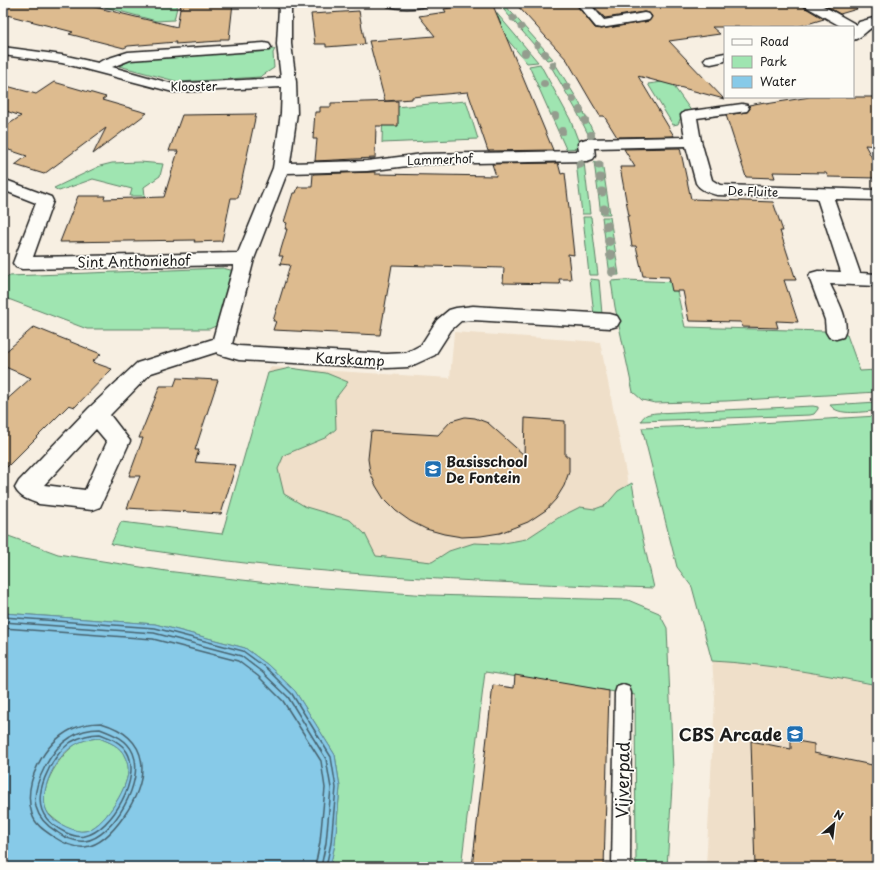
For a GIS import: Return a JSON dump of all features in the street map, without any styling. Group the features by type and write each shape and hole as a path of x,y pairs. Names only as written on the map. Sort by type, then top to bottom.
{"street":[{"path":"97,414 119,441 92,500 39,494 27,488 97,414 144,368 222,343 245,259 281,168 289,113 289,82 281,4 307,3"},
{"path":"392,3 410,5 422,3"},
{"path":"582,3 601,24 644,17"},
{"path":"809,3 848,26"},
{"path":"858,32 864,25 877,21"},
{"path":"100,68 108,63 128,56 264,47"},
{"name":"Klooster","path":"3,51 62,60 100,68 173,88 289,82"},
{"name":"De Fluite","path":"742,108 689,115 693,141 704,183 717,190 877,195"},
{"name":"Lammerhof","path":"281,168 367,166 423,159 587,156 586,144 693,141"},
{"path":"3,184 45,201 22,263"},
{"path":"824,194 854,279"},
{"name":"Sint Anthoniehof","path":"3,265 22,263 245,259"},
{"path":"836,332 835,320 818,277 877,280"},
{"name":"Karskamp","path":"222,343 225,349 239,353 387,361 410,360 428,350 444,325 456,315 473,313 610,321"}],"lane":[{"name":"Vijverpad","path":"621,867 623,693"}],"shaded area":[{"name":"Basisschool De Fontein","path":"454,332 600,342 648,584 438,579 216,559 270,367 450,378"},
{"name":"CBS Arcade","path":"712,661 756,663 828,675 877,686 877,867 706,867 715,699"}],"green space":[{"path":"178,3 174,20 156,21 94,4"},
{"path":"477,3 488,3 538,62 527,63"},
{"path":"498,3 503,3 553,59 547,60"},
{"path":"275,49 273,53 274,68 260,77 179,82 119,66 135,58"},
{"path":"554,62 579,102 595,136 589,136 549,63"},
{"path":"540,64 570,119 581,148 566,149 529,66"},
{"path":"670,81 692,112 682,115 678,124 673,125 648,84"},
{"path":"466,101 478,139 382,143 383,108"},
{"path":"140,162 163,164 160,176 144,187 145,196 130,196 132,189 93,179 59,191 54,188 100,166 112,163"},
{"path":"576,162 584,162 590,214 582,214"},
{"path":"594,162 602,162 610,214 601,214"},
{"path":"583,217 591,217 598,275 589,275"},
{"path":"602,217 610,217 619,275 610,275"},
{"path":"223,268 234,271 220,324 209,329 87,329 3,297 3,281 9,276"},
{"path":"590,279 599,280 602,314 594,315"},
{"path":"625,280 675,282 685,327 824,331 847,335 860,371 877,370 877,392 726,401 655,403 642,400 633,392 611,281"},
{"path":"290,368 326,373 348,382 335,399 336,429 325,438 284,455 278,469 284,494 306,507 350,520 365,534 376,556 432,562 449,551 474,543 499,544 526,539 558,518 580,507 595,509 606,505 618,491 632,483 654,588 449,580 313,570 178,555 111,544 121,522 222,534 268,373"},
{"path":"877,402 877,411 845,412 834,409 830,405"},
{"path":"818,407 818,409 814,414 810,415 641,421 645,416 656,413"},
{"path":"877,416 877,685 754,664 712,661 692,587 677,567 642,428 727,425"},
{"path":"3,534 58,554 166,571 293,586 429,595 628,600 659,613 667,628 673,770 667,867 636,867 635,695 485,672 461,867 330,867 335,844 340,787 335,755 295,691 268,665 245,648 155,624 3,613"},
{"path":"99,738 114,745 123,753 128,767 127,780 119,798 99,823 85,831 80,832 71,830 59,823 46,810 44,801 48,781 59,762 74,745 88,739"}],"water":[{"path":"3,613 155,624 245,648 268,665 295,691 335,755 340,787 335,844 330,867 3,867","holes":["99,738 121,750 128,767 127,780 119,798 99,823 85,831 71,829 52,818 45,807 44,798 49,778 66,751 79,742"]}],"building":[{"path":"3,3 78,3 177,27 181,3 233,3 229,39 220,39 220,41 175,44 176,42 128,46 124,48 69,34 73,32 3,14"},
{"path":"492,3 553,150 488,151 468,92 385,101 369,41 435,36 419,16 446,12 444,9"},
{"path":"515,3 575,3 595,28 601,29 649,21 652,16 649,13 644,12 605,18 591,3 802,3 804,7 824,19 800,26 712,27 720,34 669,41 724,99 638,76 674,136 617,137 604,116 600,116 567,60"},
{"path":"821,3 856,3 857,9 840,14"},
{"path":"359,11 365,44 326,47 326,44 315,44 311,14"},
{"path":"54,82 106,97 102,100 147,113 93,154 106,128 44,174 15,165 27,156 3,148 3,128 21,116 3,110 3,85 36,94"},
{"path":"877,97 877,146 865,145 877,167 877,178 828,177 826,173 773,172 775,178 746,177 726,115 747,112 750,109 749,105 765,102 766,104 804,98"},
{"path":"398,101 398,126 376,126 375,158 315,161 317,139 313,139 315,112 320,112 320,107 331,107 331,103"},
{"path":"256,114 238,198 231,198 222,241 60,242 78,196 105,196 104,199 164,197 178,151 169,151 182,115"},
{"path":"680,148 691,199 773,202 783,231 780,231 796,280 784,280 798,322 776,321 778,328 742,327 741,322 689,321 683,291 672,291 669,277 643,276 636,246 632,246 627,216 629,216 620,167 635,167 624,149"},
{"path":"558,163 561,174 565,173 569,208 574,255 568,254 571,279 559,279 560,284 503,283 504,268 392,265 380,335 273,330 276,321 273,321 290,265 280,264 283,256 279,256 287,229 285,229 287,223 284,222 293,193 296,193 298,187 312,187 313,174 375,172 375,174 496,176 492,164"},
{"path":"34,327 101,354 92,362 112,369 75,407 69,405 3,471 3,403 31,378 3,366 3,354"},
{"path":"177,378 218,380 195,450 199,450 195,462 236,465 221,514 127,508 140,476 129,476 143,438 139,438 160,386 174,386"},
{"path":"465,417 475,418 488,423 524,455 525,418 565,421 565,456 569,456 569,472 564,486 556,499 546,510 528,522 500,533 462,537 426,529 410,521 396,511 384,499 370,472 368,459 371,431 438,435 451,421"},
{"path":"515,675 609,691 604,867 472,867 493,685 514,688"},
{"path":"791,740 814,744 814,753 877,766 877,867 755,867 751,741 791,749"}],"place":[{"name":"Basisschool De Fontein","path":"433,469"},
{"name":"CBS Arcade","path":"795,734"}]}
